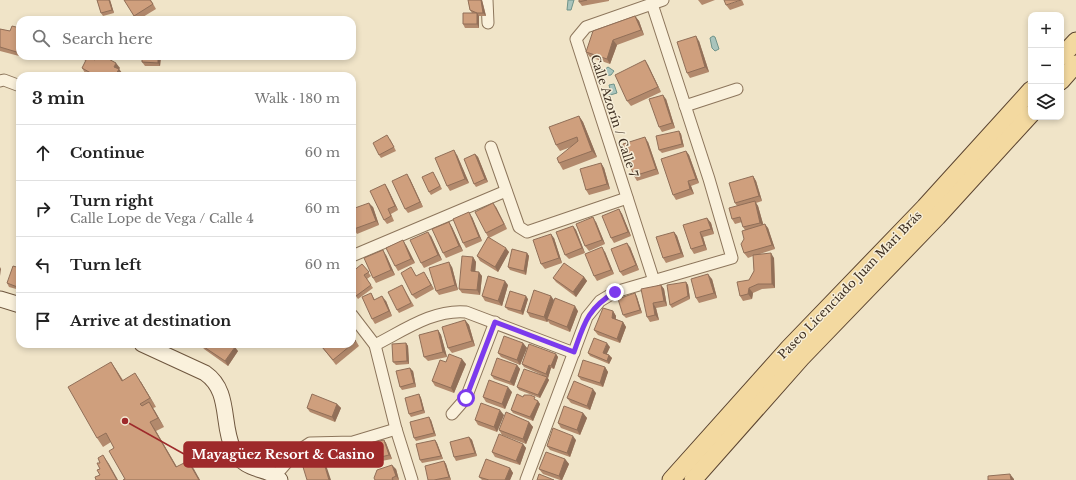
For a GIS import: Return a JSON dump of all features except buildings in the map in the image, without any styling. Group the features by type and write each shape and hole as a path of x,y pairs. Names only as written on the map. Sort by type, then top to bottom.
{"main road":[{"path":"1064,54 1076,41"},
{"path":"1064,78 1076,64"},
{"name":"Paseo Licenciado Juan Mari Brás","path":"671,480 789,348 925,207 1028,93"},
{"name":"Paseo Licenciado Juan Mari Brás","path":"693,480 801,358 937,217 1028,117"}],"street":[{"path":"487,0 488,23"},
{"name":"Calle Azorín / Calle 7","path":"654,281 576,38 586,27 663,0"},
{"path":"526,480 587,317 600,301 615,292 732,258 652,4"},
{"path":"0,81 4,80 16,84"},
{"path":"685,106 737,89"},
{"path":"491,146 519,227 527,232 627,198"},
{"path":"356,254 506,192"},
{"path":"0,299 16,304"},
{"path":"374,345 440,313 448,311 466,312 574,352"},
{"path":"356,320 374,345 396,429 412,480"},
{"path":"452,414 466,398 495,322"},
{"path":"151,348 205,373 214,380 221,391 228,435 238,456 249,466 278,478 295,453 310,443 353,442 396,429"}],"water":[{"path":"568,0 574,0 571,10 567,10"},
{"path":"713,36 715,37 719,49 715,51 712,48 710,38"},
{"path":"608,67 614,71 611,75 602,76 597,74 599,69 604,70"},
{"path":"614,84 617,93 607,96 605,90 610,89 609,85"}],"place":[{"name":"Mayagüez Resort & Casino","path":"125,421"}],"route":[{"path":"466,398 495,322 574,352 587,317 600,301 615,292"}]}
